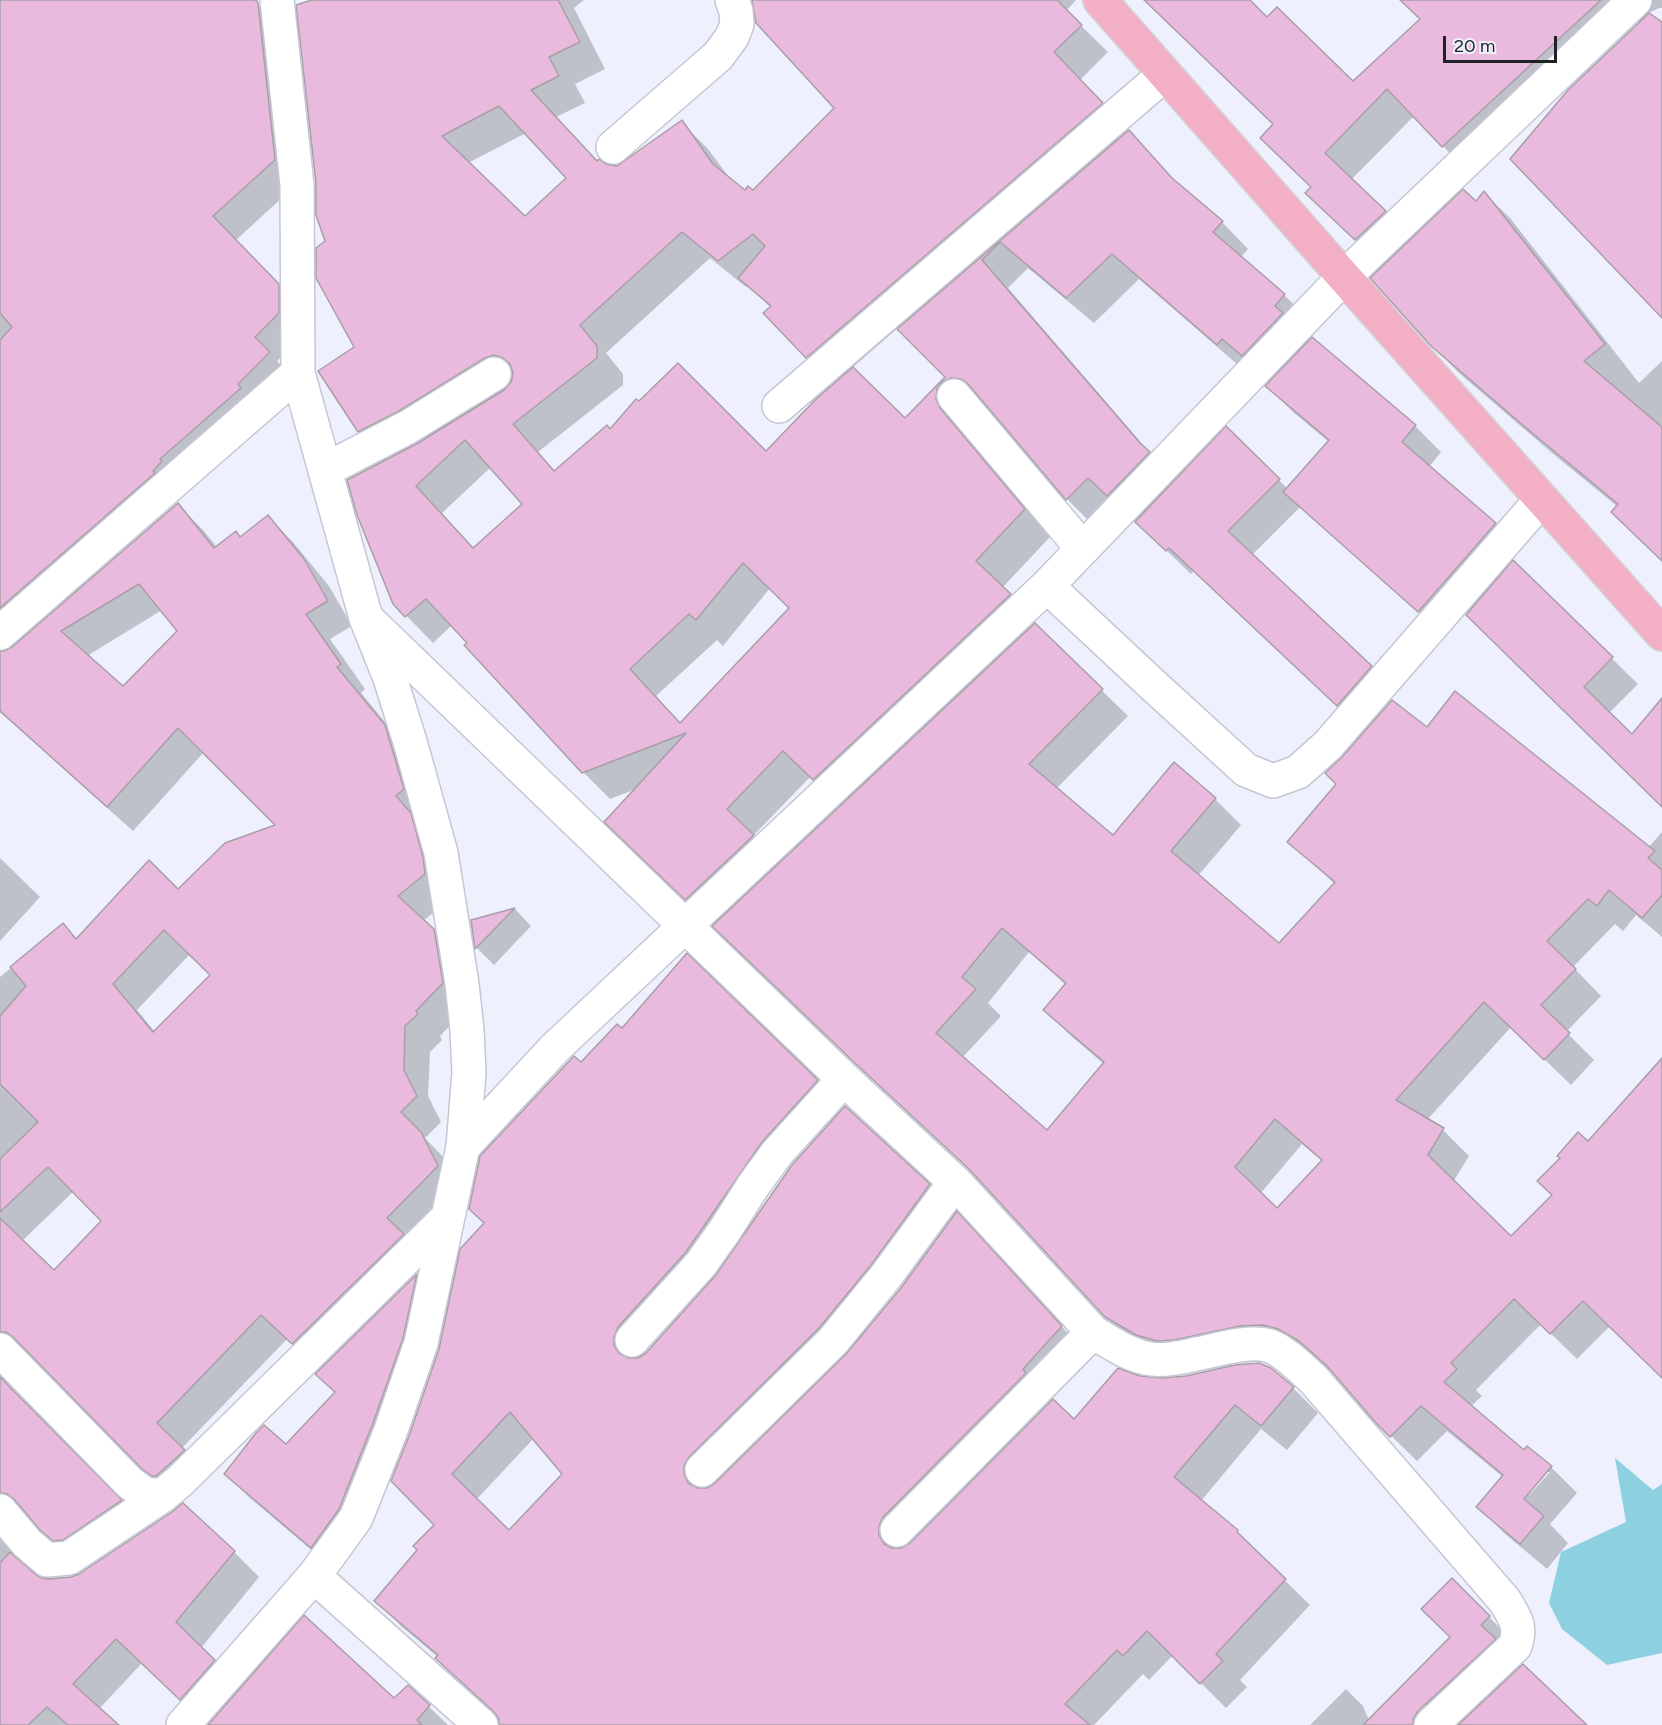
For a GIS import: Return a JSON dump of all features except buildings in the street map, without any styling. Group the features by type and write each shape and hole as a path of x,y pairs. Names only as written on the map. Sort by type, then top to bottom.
{"main road":[{"path":"1100,0 1662,634"}],"street":[{"path":"183,1725 314,1576 356,1518 391,1430 421,1343 462,1147 469,1073 462,984 441,853 390,678 366,618 298,373 297,185 277,0"},
{"path":"614,147 718,56 732,37 737,24 732,0"},
{"path":"462,1147 555,1048 1047,586 1344,277 1635,0"},
{"path":"779,406 1165,74"},
{"path":"0,633 298,373"},
{"path":"325,470 408,427 494,374"},
{"path":"954,396 1083,549"},
{"path":"1047,586 1246,770 1274,781 1298,772 1328,745 1541,500"},
{"path":"366,618 844,1079 955,1182 1093,1332 1117,1347 1153,1360 1173,1359 1250,1344 1270,1346 1295,1362 1314,1380 1505,1600 1517,1620 1519,1635 1515,1646 1431,1725"},
{"path":"632,1340 701,1264 777,1153 844,1079"},
{"path":"702,1470 832,1341 886,1276 955,1182"},
{"path":"0,1511 27,1543 47,1560 69,1558 162,1496 180,1481 447,1218"},
{"path":"897,1530 1093,1332"},
{"path":"0,1350 130,1483 145,1494 162,1496"},
{"path":"314,1576 481,1725"}],"water":[{"path":"1615,1458 1653,1490 1662,1484 1662,1653 1607,1665 1562,1629 1549,1603 1561,1552 1626,1522"}]}
